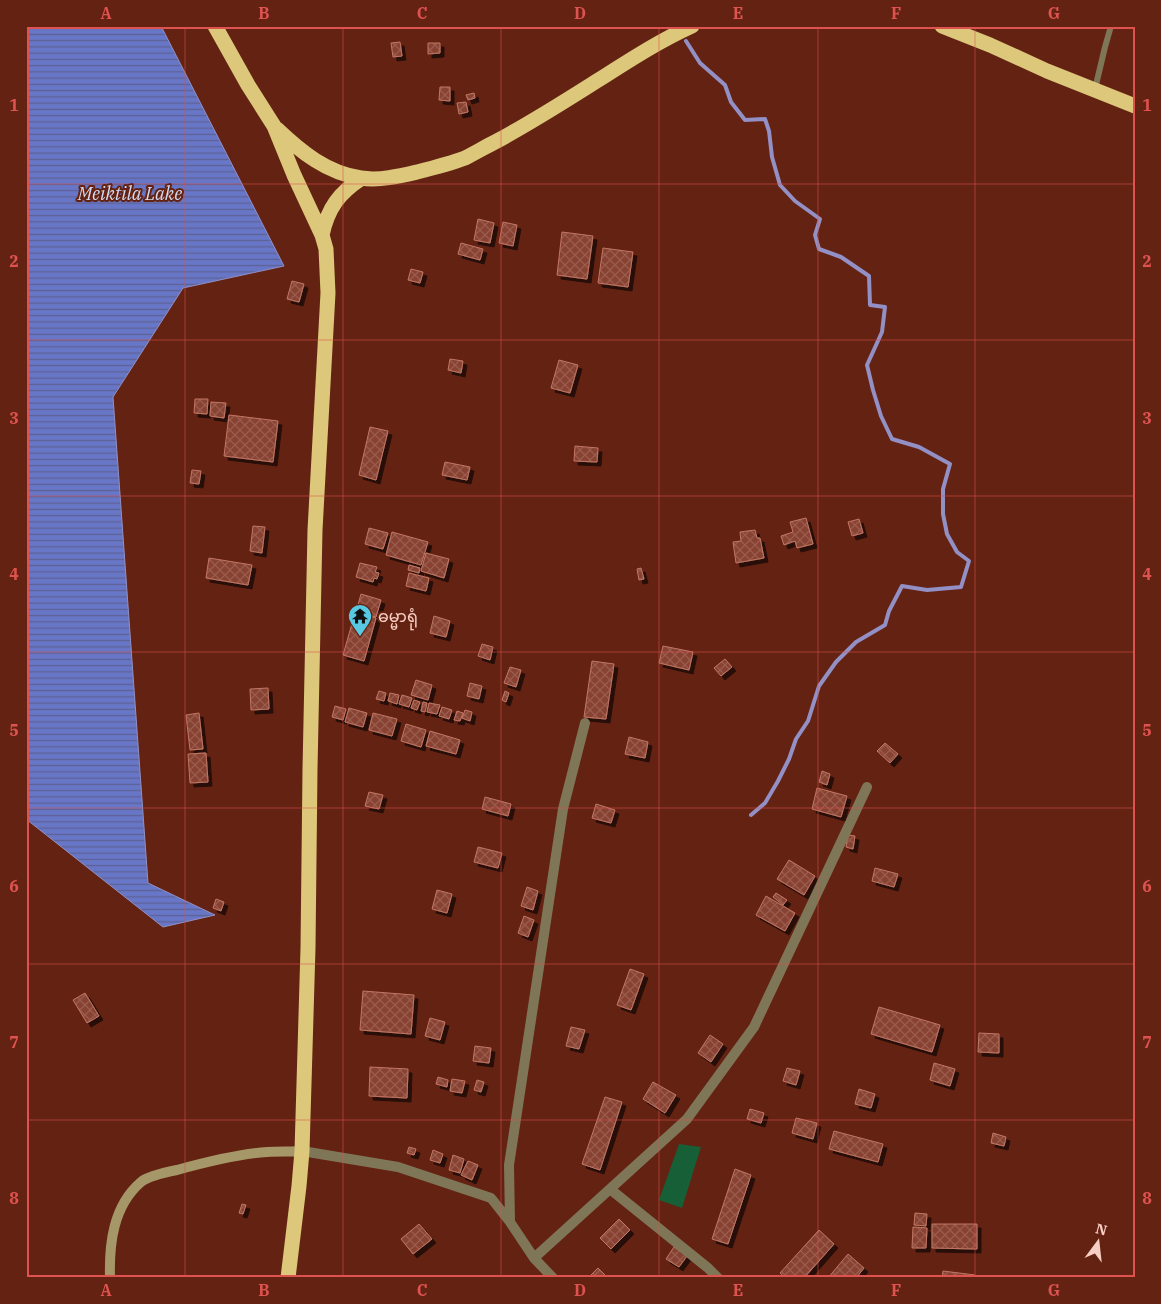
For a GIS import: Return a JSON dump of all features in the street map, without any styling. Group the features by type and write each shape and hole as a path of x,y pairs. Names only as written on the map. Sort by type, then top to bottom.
{"highway":[{"path":"215,26 248,86 274,126 322,235 326,249 328,293 315,546 308,948 302,1151 288,1278"},
{"path":"274,126 314,160 331,169 362,178 404,175 442,166 465,157 516,131 651,46 692,26"},
{"path":"942,26 1135,106"},
{"path":"322,235 329,212 335,202 352,184 362,178"}],"street":[{"path":"510,1222 509,1165 555,858 563,809 586,723"},
{"path":"534,1258 687,1119 754,1027 867,787"},
{"path":"110,1278 110,1257 115,1222 125,1201 142,1181 161,1174 217,1160 267,1152 302,1151 398,1167 491,1198 534,1258 553,1278"},
{"path":"610,1189 718,1278"}],"lane":[{"path":"1095,90 1112,26"}],"green space":[{"path":"679,1144 701,1147 682,1208 659,1200"}],"water":[{"name":"Meiktila Lake","path":"26,26 161,26 284,266 183,288 113,397 148,883 215,915 163,927 26,819"}],"building":[{"path":"400,42 402,56 393,57 391,43"},
{"path":"428,43 440,43 440,53 428,54"},
{"path":"440,87 450,87 450,101 439,100"},
{"path":"474,93 475,98 468,100 466,95"},
{"path":"466,102 468,112 459,114 457,103"},
{"path":"478,219 494,223 490,243 474,240"},
{"path":"503,222 517,225 513,246 499,243"},
{"path":"562,232 593,236 587,279 557,275"},
{"path":"461,243 483,249 480,260 458,254"},
{"path":"603,248 633,252 628,287 598,283"},
{"path":"411,269 423,272 420,283 408,280"},
{"path":"292,281 304,284 299,302 287,299"},
{"path":"450,359 463,361 461,373 448,370"},
{"path":"559,360 578,365 570,393 551,388"},
{"path":"195,399 208,399 207,414 194,413"},
{"path":"211,402 226,403 224,418 210,416"},
{"path":"229,415 278,421 273,462 224,456"},
{"path":"370,427 388,431 376,480 359,475"},
{"path":"575,446 598,448 597,462 574,461"},
{"path":"445,462 470,467 467,480 442,475"},
{"path":"192,470 201,471 199,484 190,483"},
{"path":"806,518 813,544 797,548 795,541 784,545 781,536 793,532 790,522"},
{"path":"859,519 863,533 852,536 848,522"},
{"path":"253,526 265,527 262,553 250,551"},
{"path":"369,528 388,533 383,549 365,544"},
{"path":"755,530 757,538 760,538 764,558 736,563 733,542 741,541 740,532"},
{"path":"392,532 428,542 421,565 386,555"},
{"path":"426,553 449,559 444,578 421,571"},
{"path":"209,558 252,565 248,585 206,578"},
{"path":"360,563 377,567 375,572 379,573 377,579 374,578 373,582 356,577"},
{"path":"409,565 420,568 419,573 408,570"},
{"path":"641,568 644,579 639,580 637,569"},
{"path":"409,573 429,578 426,591 406,586"},
{"path":"361,594 381,600 376,617 356,612"},
{"name":"ဓမ္မာရုံ","path":"355,613 376,618 364,661 343,655"},
{"path":"434,616 450,621 446,637 430,633"},
{"path":"482,644 493,647 490,660 478,656"},
{"path":"663,646 693,652 689,670 659,663"},
{"path":"725,659 732,667 721,676 714,668"},
{"path":"592,661 614,664 606,719 584,717"},
{"path":"510,667 521,670 516,687 504,683"},
{"path":"416,680 432,685 428,700 411,695"},
{"path":"470,683 482,686 479,699 467,696"},
{"path":"268,688 269,709 251,710 250,689"},
{"path":"379,691 386,693 384,701 376,699"},
{"path":"505,691 509,693 506,702 502,700"},
{"path":"390,693 399,695 397,704 388,701"},
{"path":"402,695 412,698 409,707 399,704"},
{"path":"414,700 420,702 417,710 411,708"},
{"path":"423,702 427,703 425,712 421,711"},
{"path":"429,703 440,705 437,714 427,712"},
{"path":"335,706 346,709 343,720 332,717"},
{"path":"442,707 452,710 449,719 439,716"},
{"path":"349,708 367,713 363,727 345,722"},
{"path":"465,710 472,712 470,721 462,718"},
{"path":"457,711 463,713 460,721 454,720"},
{"path":"199,713 203,749 190,750 186,715"},
{"path":"373,713 397,719 392,736 369,730"},
{"path":"406,724 426,730 421,747 401,741"},
{"path":"430,731 460,740 456,754 426,746"},
{"path":"629,737 648,742 645,758 625,754"},
{"path":"885,743 898,754 890,763 877,751"},
{"path":"206,753 208,782 190,783 188,754"},
{"path":"822,771 830,774 827,785 819,782"},
{"path":"817,788 847,796 841,817 812,809"},
{"path":"369,792 383,795 379,809 365,806"},
{"path":"485,797 511,804 508,816 482,809"},
{"path":"596,804 615,810 611,823 592,818"},
{"path":"848,835 855,836 853,849 846,847"},
{"path":"478,847 502,853 498,868 474,862"},
{"path":"789,860 815,876 804,895 777,879"},
{"path":"875,868 898,874 894,887 872,881"},
{"path":"527,887 538,891 533,910 521,906"},
{"path":"437,890 452,894 447,913 432,909"},
{"path":"776,893 787,900 783,905 773,897"},
{"path":"766,896 795,913 785,931 756,915"},
{"path":"216,899 224,902 221,911 213,908"},
{"path":"524,916 534,920 528,937 518,933"},
{"path":"630,969 644,974 631,1010 617,1005"},
{"path":"363,991 414,995 411,1034 360,1030"},
{"path":"85,993 99,1016 87,1023 73,1000"},
{"path":"879,1007 940,1025 932,1052 871,1034"},
{"path":"430,1018 445,1022 440,1040 425,1036"},
{"path":"571,1027 585,1030 579,1049 566,1046"},
{"path":"979,1033 999,1034 999,1053 978,1052"},
{"path":"710,1035 723,1044 711,1062 698,1053"},
{"path":"475,1046 491,1048 489,1063 473,1061"},
{"path":"934,1063 955,1069 950,1086 930,1080"},
{"path":"370,1067 408,1069 407,1098 369,1096"},
{"path":"787,1068 800,1071 796,1085 783,1081"},
{"path":"438,1077 448,1080 447,1087 436,1084"},
{"path":"452,1079 465,1081 462,1093 450,1091"},
{"path":"477,1080 484,1082 481,1092 474,1090"},
{"path":"653,1082 676,1095 665,1113 643,1099"},
{"path":"859,1089 875,1094 871,1108 855,1104"},
{"path":"605,1097 622,1102 600,1170 582,1164"},
{"path":"750,1109 764,1113 761,1123 747,1119"},
{"path":"796,1118 817,1123 813,1139 792,1133"},
{"path":"834,1131 883,1144 878,1162 829,1149"},
{"path":"993,1133 1006,1137 1004,1146 991,1143"},
{"path":"409,1147 416,1149 414,1155 407,1153"},
{"path":"433,1150 443,1154 440,1163 430,1160"},
{"path":"453,1155 464,1159 460,1173 449,1170"},
{"path":"468,1161 478,1165 472,1180 461,1175"},
{"path":"735,1169 751,1175 728,1244 712,1239"},
{"path":"242,1204 246,1205 243,1214 239,1213"},
{"path":"915,1213 927,1214 926,1226 914,1225"},
{"path":"619,1219 630,1230 611,1249 600,1238"},
{"path":"419,1224 432,1239 413,1254 401,1239"},
{"path":"932,1224 977,1224 977,1249 932,1248"},
{"path":"913,1227 927,1228 926,1248 912,1248"},
{"path":"819,1230 834,1244 804,1278 785,1278 780,1273"},
{"path":"674,1247 687,1256 679,1267 666,1259"},
{"path":"848,1254 864,1268 856,1278 828,1278"},
{"path":"598,1268 608,1278 588,1278"},
{"path":"943,1271 975,1275 974,1278 942,1278"}],"waterway":[{"path":"686,41 700,63 725,85 731,102 745,120 765,119 769,131 772,157 780,185 795,201 820,219 815,235 819,249 841,257 869,276 870,305 885,307 882,332 867,365 881,416 892,439 919,447 950,464 943,489 943,514 947,534 957,552 969,561 961,587 927,590 902,586 889,611 885,625 856,642 836,662 819,686 808,721 796,739 778,781 765,803 751,815"}],"place":[{"name":"ဓမ္မာရုံ","path":"360,637"}]}
